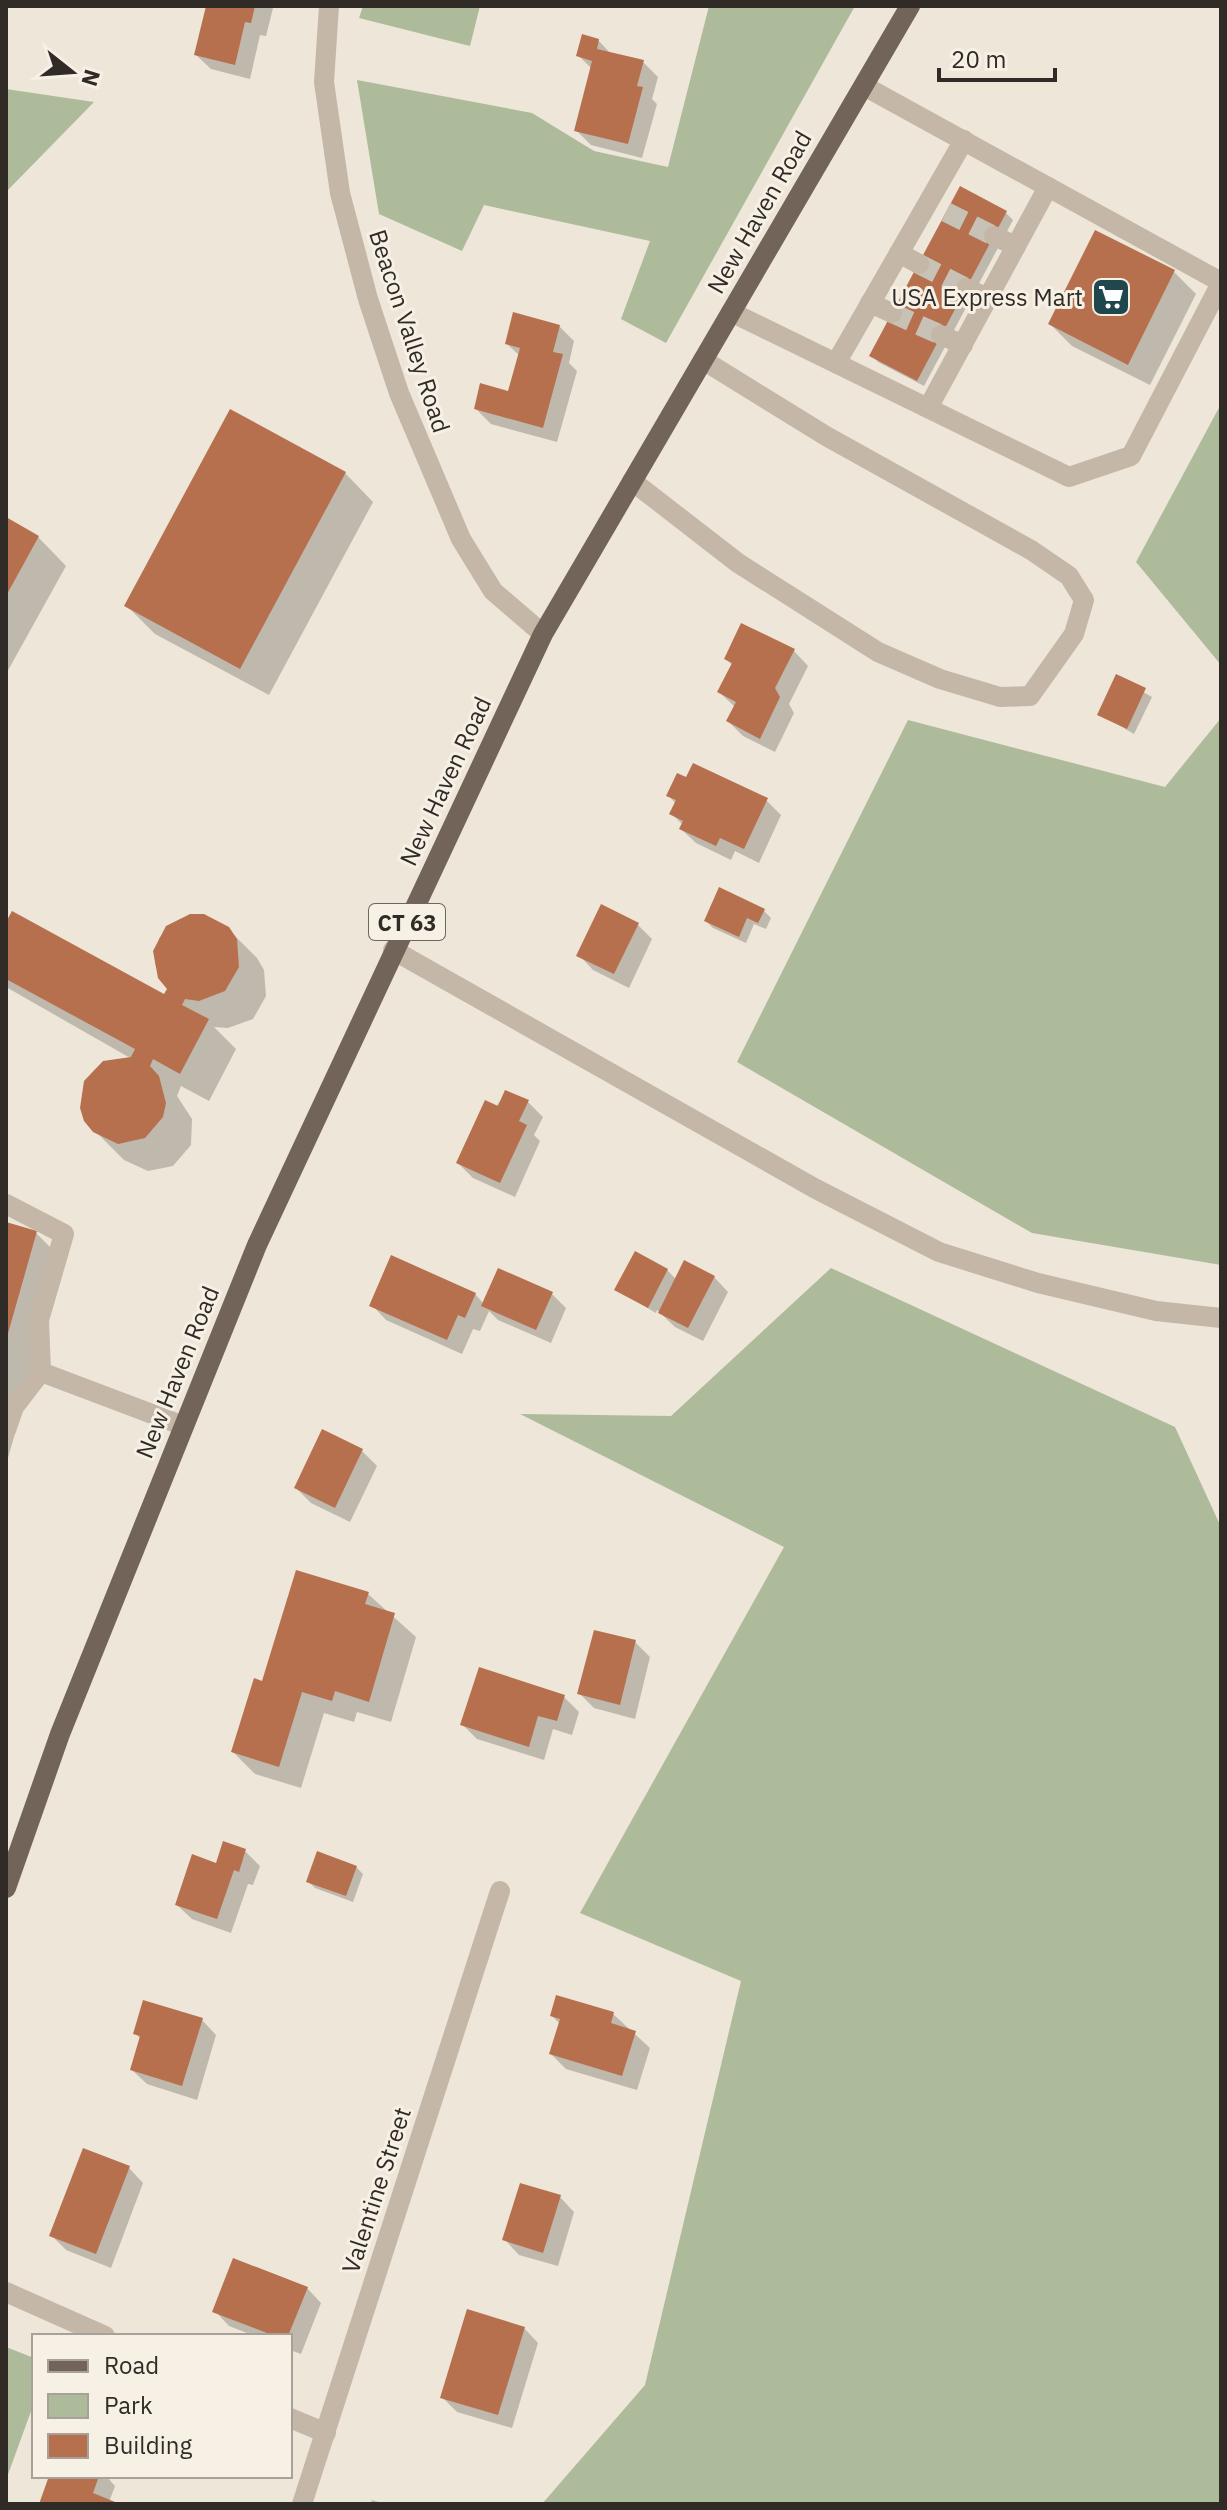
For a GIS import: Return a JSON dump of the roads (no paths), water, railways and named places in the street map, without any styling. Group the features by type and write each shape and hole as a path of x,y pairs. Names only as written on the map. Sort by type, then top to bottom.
{"main road":[{"name":"New Haven Road","path":"6,1888 60,1734 257,1245 543,634 910,6"}],"street":[{"name":"Beacon Valley Road","path":"329,6 324,82 340,193 368,299 399,393 461,539 493,591 543,634"},
{"path":"731,312 1069,477 1131,456 1221,282 864,86"},
{"path":"836,363 964,140"},
{"path":"928,408 1048,187"},
{"path":"926,203 946,212"},
{"path":"994,236 1016,246"},
{"path":"899,253 919,264"},
{"path":"966,288 988,298"},
{"path":"870,303 892,313"},
{"path":"941,335 963,345"},
{"path":"632,481 738,563 878,652 940,679 1000,697 1030,696 1074,634 1084,600 1069,576 978,517 826,436 703,360"},
{"path":"393,950 816,1189 939,1252 1053,1287 1156,1311 1221,1318"},
{"path":"6,1204 64,1234 39,1320 41,1372 14,1407 6,1430"},
{"path":"41,1372 184,1426"},
{"name":"Valentine Street","path":"302,2504 500,1891"},
{"path":"6,2292 100,2334"},
{"path":"292,2419 326,2433"}],"tunnel":[{"path":"946,212 994,236"},
{"path":"919,264 966,288"},
{"path":"892,313 941,335"}],"place":[{"name":"USA Express Mart","path":"1111,297"}]}
